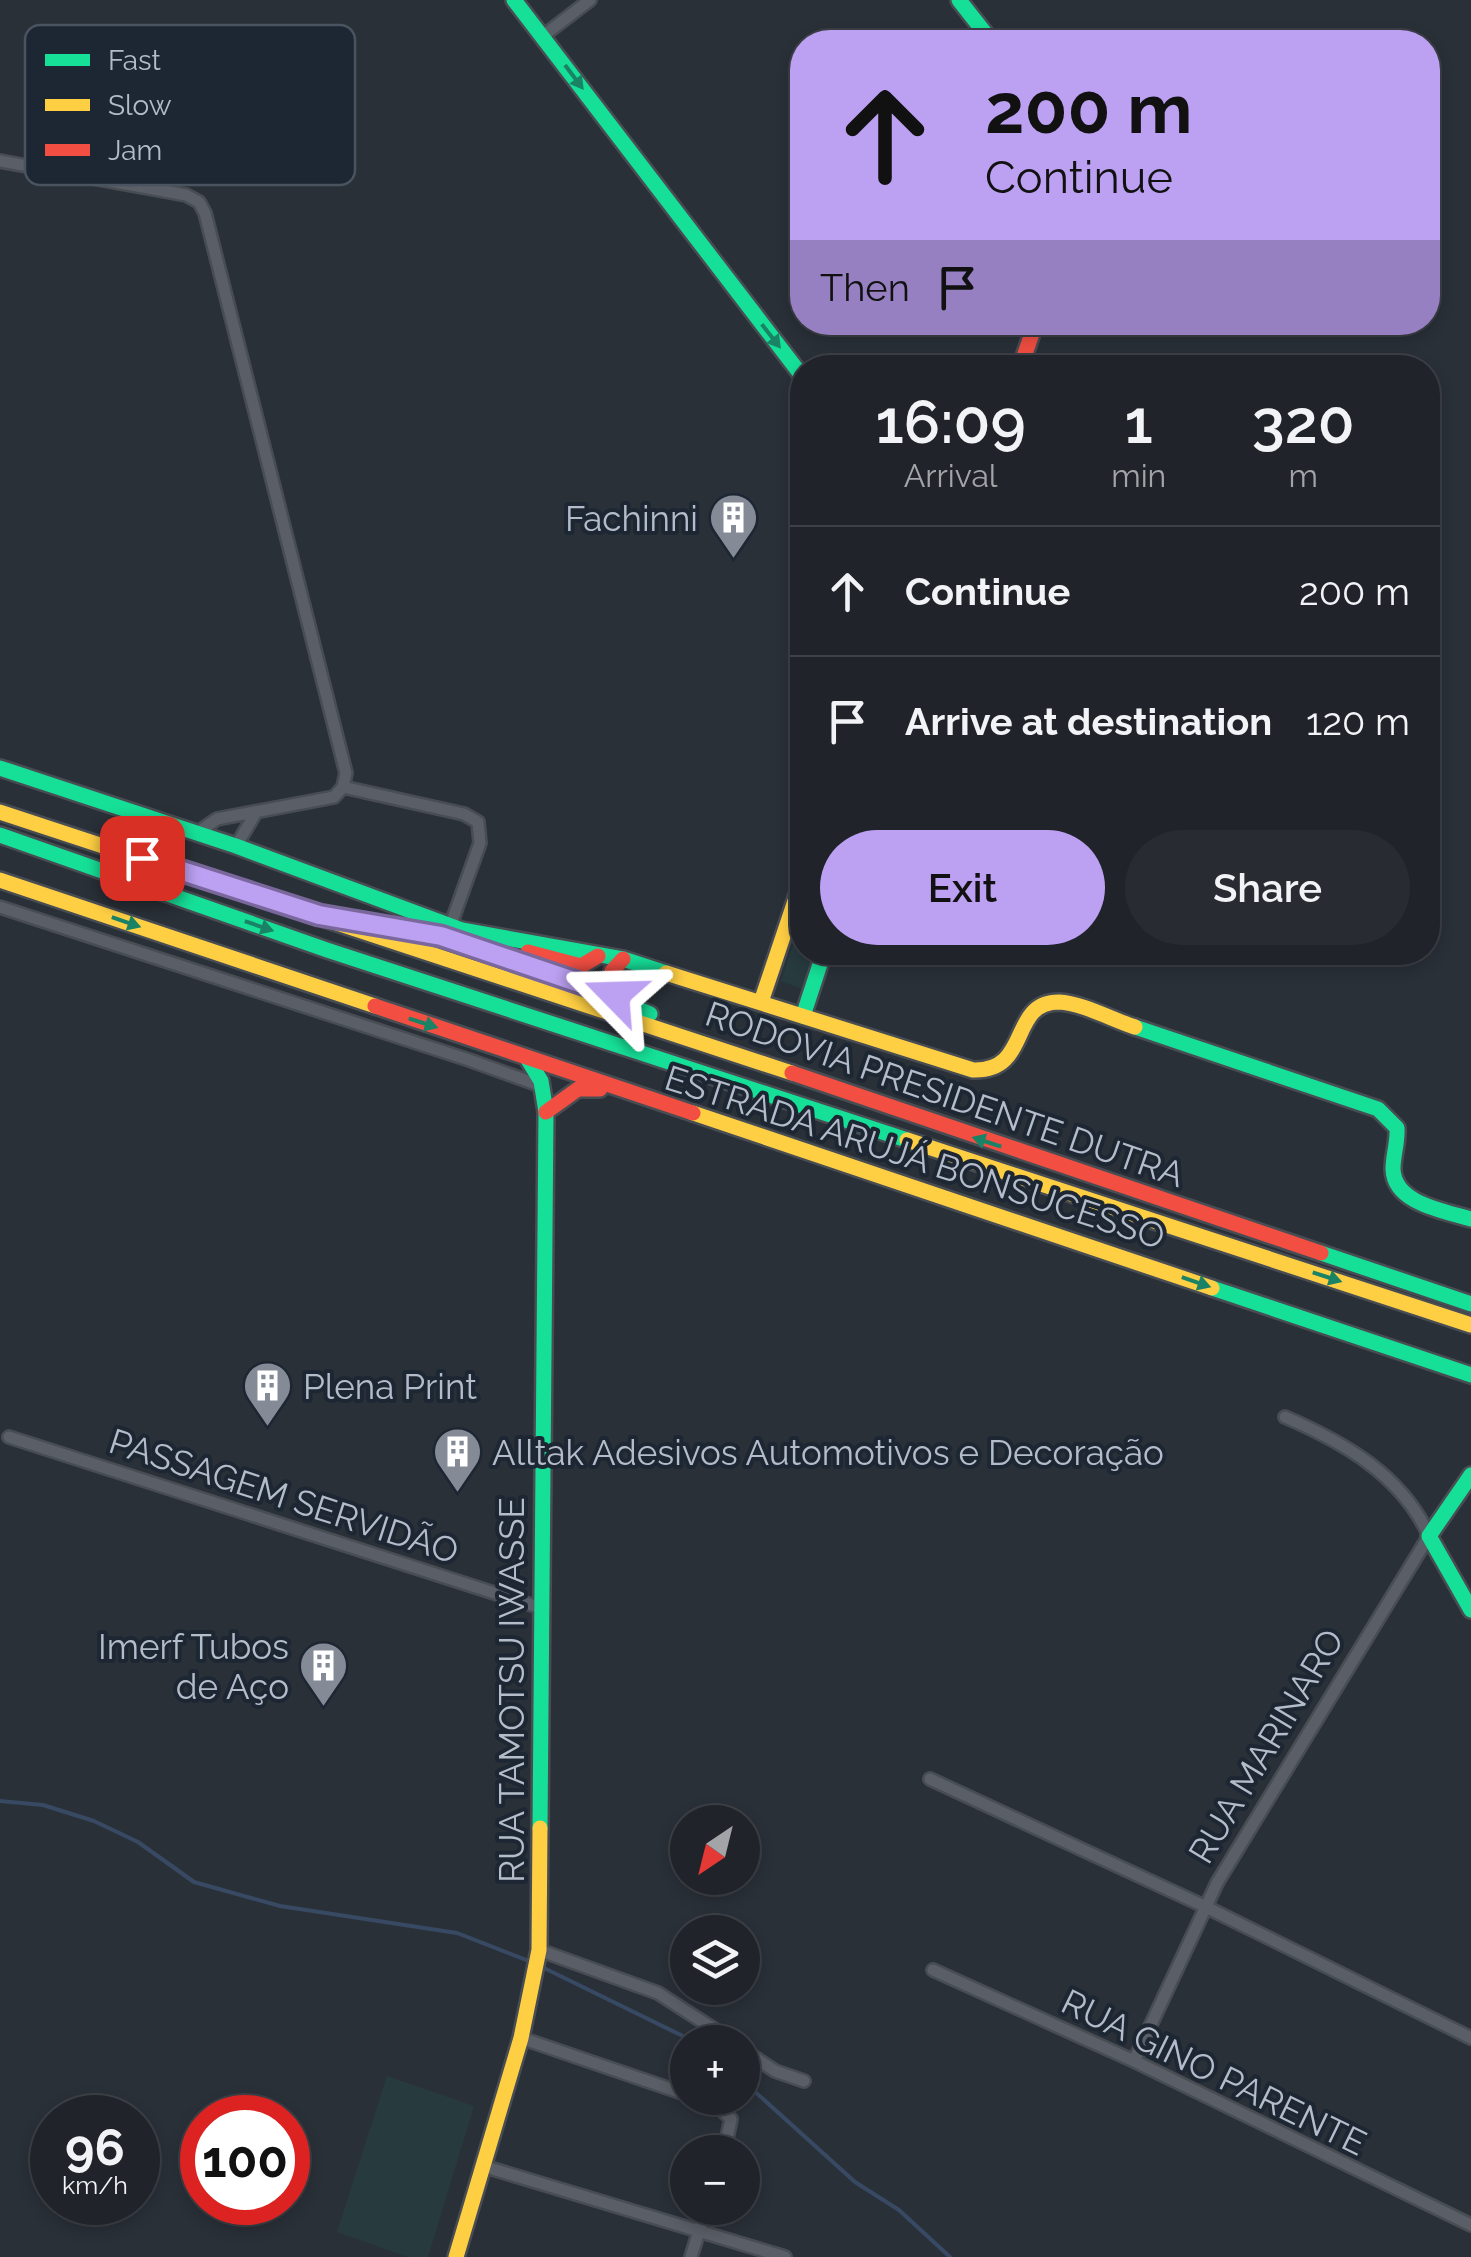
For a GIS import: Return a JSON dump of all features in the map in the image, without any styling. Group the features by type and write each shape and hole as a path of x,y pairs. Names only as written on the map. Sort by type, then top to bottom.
{"main road":[{"path":"514,0 790,360"},
{"path":"959,0 983,30"},
{"path":"0,768 197,832 457,927 581,966 598,956 624,959 982,1072 1007,1062 1024,1021 1036,1004 1061,1002 1378,1109 1398,1128 1393,1167 1398,1186 1417,1201 1471,1220"},
{"name":"RODOVIA PRESIDENTE DUTRA","path":"0,812 707,1044 1471,1304"},
{"name":"RODOVIA PRESIDENTE DUTRA","path":"0,835 326,950 1471,1325"},
{"name":"ESTRADA ARUJÁ BONSUCESSO","path":"0,880 1471,1374"},
{"path":"319,915 414,930 595,984 707,1044"},
{"path":"761,1002 790,916"},
{"path":"414,930 457,927"},
{"path":"615,995 612,971 624,959"},
{"path":"803,1016 820,965"},
{"name":"RUA TAMOTSU IWASSE","path":"456,2257 520,2038 538,1951 546,1112 543,1091 527,1058"},
{"path":"546,1112 578,1090 608,1086"},
{"name":"RUA MARINARO","path":"1430,1536 1471,1475"},
{"path":"1430,1536 1451,1582 1471,1610"}],"street":[{"path":"544,36 590,0"},
{"path":"0,161 25,166"},
{"path":"131,185 186,195 203,207 346,767 343,787 328,799 216,819 197,832"},
{"path":"343,787 464,814 478,822 480,843 457,927"},
{"path":"236,846 256,814"},
{"path":"0,907 469,1060 536,1084 543,1091"},
{"path":"1284,1417 1358,1455 1405,1497 1430,1536"},
{"name":"PASSAGEM SERVIDÃO","path":"9,1436 541,1608"},
{"name":"RUA MARINARO","path":"1134,2062 1206,1906 1430,1536"},
{"path":"930,1779 1206,1906 1471,2038"},
{"path":"538,1951 658,1993 708,2025"},
{"name":"RUA GINO PARENTE","path":"933,1970 1471,2224"},
{"path":"520,2038 670,2089"},
{"path":"760,2061 775,2071 804,2080"},
{"path":"483,2166 786,2257"},
{"path":"691,2257 701,2225"}],"green space":[{"path":"790,954 790,965 810,965 802,989 781,981"},
{"path":"387,2076 474,2106 428,2257 408,2257 337,2232"}],"waterway":[{"path":"0,1801 43,1805 94,1821 138,1842 194,1882 280,1906 457,1933 534,1963"},
{"path":"542,1967 670,2030"},
{"path":"760,2096 855,2182 899,2210 950,2257"}],"traffic: fast":[{"path":"514,0 790,360"},
{"path":"959,0 983,30"},
{"path":"0,768 236,846 462,930 623,959 666,973"},
{"path":"0,835 327,950 907,1140"},
{"path":"380,924 519,958 650,1014"},
{"path":"803,1016 820,965"},
{"path":"1135,1027 1378,1109 1397,1128 1393,1169 1402,1190 1423,1204 1471,1219"},
{"path":"527,1058 541,1081 546,1112 540,1828"},
{"path":"1321,1253 1471,1304"},
{"path":"1212,1288 1471,1375"},
{"path":"1471,1475 1429,1536 1471,1610"}],"traffic: slow":[{"path":"0,812 792,1073"},
{"path":"0,880 375,1006"},
{"path":"761,1002 790,916"},
{"path":"666,973 973,1070 992,1068 1004,1060 1032,1013 1043,1005 1077,1005 1135,1027"},
{"path":"693,1113 1212,1288"},
{"path":"907,1140 1471,1325"},
{"path":"456,2257 521,2038 539,1950 540,1828"}],"traffic: jam":[{"path":"1025,355 1031,335"},
{"path":"528,952 581,966 598,956"},
{"path":"615,995 612,971 623,959"},
{"path":"375,1006 693,1113"},
{"path":"792,1073 1321,1253"},
{"path":"546,1112 578,1089 600,1089"}],"place":[{"name":"Fachinni","path":"733,560"},
{"name":"Plena Print","path":"268,1428"},
{"name":"Alltak Adesivos Automotivos e Decoração","path":"457,1494"},
{"name":"Imerf Tubos de Aço","path":"324,1708"}],"route":[{"path":"142,858 319,915 441,936 595,984 615,995"}]}
